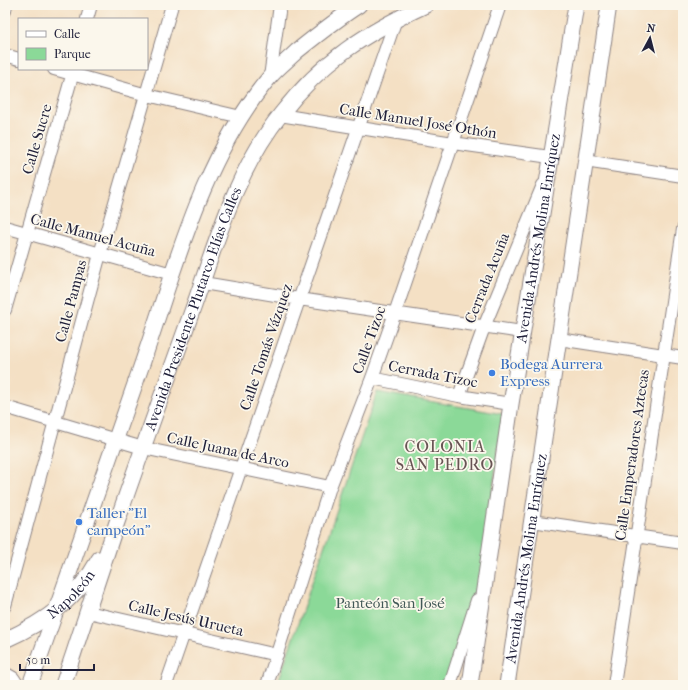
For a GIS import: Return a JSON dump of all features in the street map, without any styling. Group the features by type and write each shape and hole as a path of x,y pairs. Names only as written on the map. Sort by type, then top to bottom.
{"main road":[{"name":"Avenida Presidente Plutarco Elías Calles","path":"30,685 57,611 172,274 195,211 211,173 241,117 270,77 314,37 359,5"},
{"name":"Avenida Presidente Plutarco Elías Calles","path":"63,685 143,448 203,283 223,223 240,180 260,144 280,115 308,83 353,44 396,19 426,5"},
{"name":"Avenida Andrés Molina Enríquez","path":"470,685 522,332 576,5"},
{"name":"Avenida Andrés Molina Enríquez","path":"507,685 608,5"},
{"name":"Napoleón","path":"5,640 37,625 57,611 75,594 90,574 115,528"},
{"path":"5,675 12,679 16,685"}],"street":[{"path":"5,10 6,5"},
{"path":"87,18 91,5"},
{"name":"Calle Pampas","path":"5,606 7,589 55,422 100,254 172,5"},
{"path":"270,77 280,5"},
{"name":"Calle Tizoc","path":"267,685 330,487 372,378 395,313 500,5"},
{"name":"Calle Tomás Vázquez","path":"166,685 396,19"},
{"path":"5,55 18,59"},
{"path":"60,70 73,72 147,95 241,117"},
{"name":"Calle Sucre","path":"5,310 73,72"},
{"name":"Calle Manuel José Othón","path":"280,115 550,157"},
{"path":"585,161 683,176"},
{"name":"Cerrada Acuña","path":"459,396 484,326 548,173"},
{"name":"Calle Manuel Acuña","path":"5,227 172,274"},
{"name":"Calle Emperadores Aztecas","path":"614,685 683,229"},
{"path":"203,283 299,299 522,332"},
{"path":"559,339 683,358"},
{"name":"Cerrada Tizoc","path":"372,378 459,396 511,404"},
{"name":"Calle Juana de Arco","path":"5,407 143,448 330,487"},
{"path":"532,521 683,543"},
{"path":"450,685 488,569"},
{"name":"Calle Jesús Urueta","path":"88,612 277,655"}],"green space":[{"name":"Panteón San José","path":"377,392 503,414 480,584 447,685 277,685"}],"place":[{"name":"Bodega Aurrera Express","path":"492,373"},
{"name":"Taller \"El campeón\"","path":"79,522"}],"district":[{"name":"COLONIA SAN PEDRO","path":"445,455"}]}
